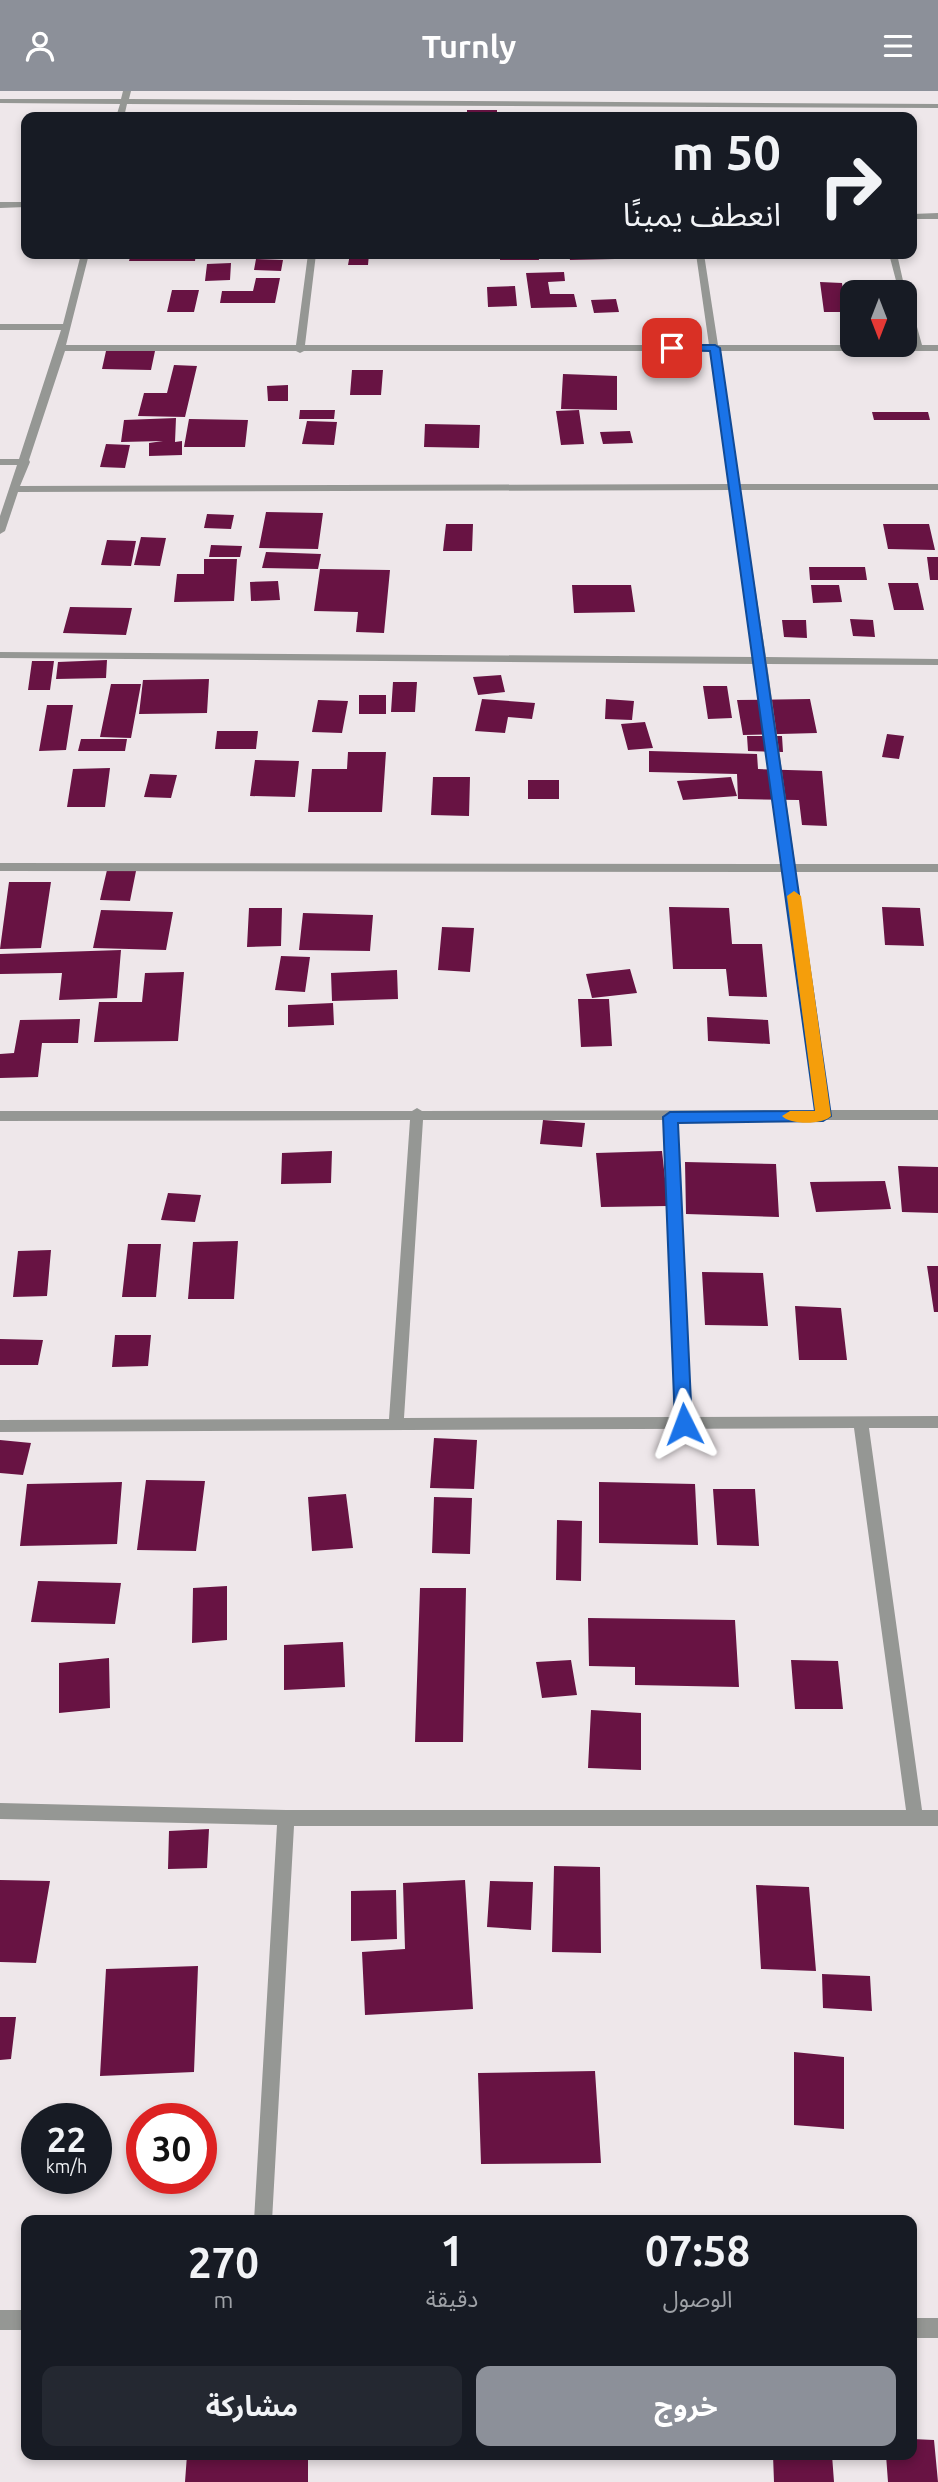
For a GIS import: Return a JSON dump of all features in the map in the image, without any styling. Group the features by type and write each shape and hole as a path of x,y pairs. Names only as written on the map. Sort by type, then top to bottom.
{"street":[{"path":"122,112 127,91"},
{"path":"691,91 692,104"},
{"path":"0,101 938,106"},
{"path":"797,106 799,112"},
{"path":"0,205 21,205"},
{"path":"917,217 938,216"},
{"path":"0,531 61,348 84,259"},
{"path":"300,350 311,259"},
{"path":"702,259 761,660 823,1116"},
{"path":"894,259 900,280"},
{"path":"0,327 66,327"},
{"path":"61,348 938,348"},
{"path":"0,462 25,462"},
{"path":"15,489 938,487"},
{"path":"0,655 938,662"},
{"path":"0,867 938,868"},
{"path":"0,1116 417,1113 670,1117 938,1115"},
{"path":"396,1426 417,1113"},
{"path":"670,1117 684,1424"},
{"path":"0,1426 860,1425 938,1422"},
{"path":"860,1425 915,1818"},
{"path":"0,1811 286,1818 938,1818"},
{"path":"263,2215 286,1818"},
{"path":"0,2320 21,2320"},
{"path":"917,2328 938,2328"}],"building":[{"path":"467,110 497,110 497,112"},
{"path":"130,259 195,259 195,261"},
{"path":"256,259 283,260 281,271 254,270"},
{"path":"349,259 369,259 368,265 348,265"},
{"path":"539,259 539,260 500,260"},
{"path":"231,263 230,280 205,281 207,264"},
{"path":"564,272 565,281 548,282 550,294 574,294 577,307 531,308 526,273"},
{"path":"256,278 280,278 275,303 220,303 222,291 253,291"},
{"path":"820,282 840,283 840,312 824,312"},
{"path":"515,286 517,306 488,307 487,287"},
{"path":"172,290 199,290 194,312 167,312"},
{"path":"616,299 619,312 594,313 591,300"},
{"path":"106,351 155,351 151,370 102,369"},
{"path":"174,365 197,366 185,417 138,416 144,393 167,393"},
{"path":"352,370 383,370 381,395 350,395"},
{"path":"563,374 617,376 617,410 561,409"},
{"path":"288,385 288,401 268,401 267,386"},
{"path":"300,410 335,410 334,419 299,419"},
{"path":"579,410 584,444 561,445 556,411"},
{"path":"872,412 928,412 930,420 874,420"},
{"path":"176,418 175,442 182,441 182,455 149,456 149,443 163,441 121,442 124,420"},
{"path":"189,419 248,420 245,447 184,447"},
{"path":"307,421 337,422 334,445 302,444"},
{"path":"425,424 480,425 479,448 424,447"},
{"path":"630,431 633,443 603,444 600,432"},
{"path":"106,444 130,445 125,468 100,467"},
{"path":"266,512 323,513 318,549 259,548"},
{"path":"207,514 234,515 231,529 204,528"},
{"path":"446,524 473,524 472,551 443,551"},
{"path":"883,524 929,524 935,550 888,549"},
{"path":"141,537 166,538 160,566 134,565"},
{"path":"107,540 136,541 131,566 101,565"},
{"path":"211,545 242,546 240,557 209,557"},
{"path":"266,552 321,554 318,569 262,568"},
{"path":"927,557 938,557 938,580 930,580"},
{"path":"204,559 237,559 234,601 174,602 177,574 204,574"},
{"path":"809,567 865,567 867,580 810,580"},
{"path":"320,569 390,570 384,633 356,632 358,612 314,611"},
{"path":"278,581 280,600 251,601 250,582"},
{"path":"888,583 918,583 924,610 894,610"},
{"path":"572,585 631,585 635,612 574,613"},
{"path":"811,585 839,585 842,602 813,603"},
{"path":"70,607 132,608 126,635 63,633"},
{"path":"850,619 873,620 875,637 853,636"},
{"path":"782,620 806,620 807,638 784,637"},
{"path":"107,660 106,678 56,679 58,662"},
{"path":"32,661 54,661 50,690 28,690"},
{"path":"501,675 505,692 478,695 473,677"},
{"path":"209,679 207,713 139,714 143,680"},
{"path":"393,682 417,682 415,712 391,712"},
{"path":"111,684 141,684 131,738 100,737"},
{"path":"703,686 727,686 732,718 708,719"},
{"path":"359,695 386,695 386,714 359,714"},
{"path":"482,699 535,703 532,719 508,717 505,733 475,731"},
{"path":"606,699 634,701 632,720 605,719"},
{"path":"810,699 817,733 743,735 737,700"},
{"path":"318,700 348,701 342,733 312,732"},
{"path":"47,705 73,705 66,750 39,751"},
{"path":"645,722 653,748 628,750 621,724"},
{"path":"217,731 258,731 256,749 215,749"},
{"path":"887,734 904,736 899,759 882,757"},
{"path":"747,736 782,736 783,752 748,751"},
{"path":"81,739 127,739 125,751 78,751"},
{"path":"649,751 757,754 758,769 822,771 827,826 802,825 799,800 738,799 737,774 649,772"},
{"path":"348,752 386,752 382,812 308,812 312,769 347,769"},
{"path":"255,760 299,761 295,797 250,796"},
{"path":"110,768 105,807 67,807 73,769"},
{"path":"150,774 177,775 171,798 144,797"},
{"path":"433,777 470,777 469,816 431,815"},
{"path":"731,777 737,796 683,800 677,781"},
{"path":"528,780 559,780 559,799 528,799"},
{"path":"107,870 136,871 130,901 100,900"},
{"path":"9,882 51,882 41,948 0,949"},
{"path":"669,907 729,908 732,944 762,944 767,997 729,996 726,969 673,969"},
{"path":"882,907 920,908 924,946 885,945"},
{"path":"249,908 282,908 281,946 247,947"},
{"path":"101,910 173,912 166,950 93,948"},
{"path":"303,913 373,915 370,951 299,950"},
{"path":"442,927 474,928 470,972 438,970"},
{"path":"121,950 117,998 59,1000 62,973 0,974 0,954"},
{"path":"281,956 310,957 305,992 275,990"},
{"path":"630,969 637,993 592,998 586,974"},
{"path":"397,970 398,999 332,1001 331,973"},
{"path":"184,972 178,1041 94,1042 99,1002 142,1002 145,973"},
{"path":"578,999 609,999 612,1046 581,1047"},
{"path":"333,1003 334,1025 288,1027 288,1005"},
{"path":"707,1017 768,1020 770,1044 708,1041"},
{"path":"80,1019 78,1043 42,1043 38,1077 0,1078 0,1054 14,1053 20,1020"},
{"path":"543,1120 585,1123 582,1147 540,1144"},
{"path":"332,1151 331,1183 281,1184 282,1153"},
{"path":"662,1151 668,1206 601,1207 596,1153"},
{"path":"685,1162 776,1164 779,1217 686,1214"},
{"path":"898,1166 938,1167 938,1213 902,1212"},
{"path":"885,1181 891,1209 816,1212 810,1182"},
{"path":"168,1193 201,1195 195,1222 161,1220"},
{"path":"238,1241 234,1299 188,1299 193,1242"},
{"path":"128,1244 161,1244 156,1297 122,1297"},
{"path":"51,1250 47,1296 13,1297 18,1251"},
{"path":"927,1266 938,1266 938,1312 934,1312"},
{"path":"702,1272 763,1273 768,1326 705,1325"},
{"path":"795,1306 841,1308 847,1360 799,1360"},
{"path":"115,1335 151,1335 148,1366 112,1367"},
{"path":"0,1339 43,1340 38,1365 0,1365"},
{"path":"434,1438 477,1440 474,1489 430,1488"},
{"path":"0,1440 31,1443 23,1475 0,1473"},
{"path":"146,1480 205,1481 196,1551 137,1550"},
{"path":"122,1482 117,1544 20,1546 27,1484"},
{"path":"599,1482 695,1484 698,1545 599,1543"},
{"path":"713,1489 755,1489 759,1546 717,1545"},
{"path":"346,1494 353,1548 312,1551 308,1497"},
{"path":"434,1497 472,1498 470,1554 432,1553"},
{"path":"557,1520 582,1521 581,1581 556,1580"},
{"path":"38,1581 121,1583 115,1624 31,1622"},
{"path":"227,1586 227,1640 192,1643 193,1588"},
{"path":"420,1588 466,1588 463,1742 415,1742"},
{"path":"588,1618 735,1620 739,1687 635,1685 635,1667 589,1666"},
{"path":"343,1642 345,1687 284,1690 284,1645"},
{"path":"109,1658 110,1708 59,1713 59,1663"},
{"path":"571,1660 577,1695 542,1698 536,1662"},
{"path":"791,1660 838,1661 843,1709 795,1709"},
{"path":"591,1710 641,1713 641,1770 588,1768"},
{"path":"209,1829 207,1868 168,1869 169,1831"},
{"path":"554,1866 600,1867 601,1953 552,1952"},
{"path":"0,1880 50,1881 36,1963 0,1962"},
{"path":"465,1880 473,2009 365,2015 362,1952 405,1949 403,1883"},
{"path":"490,1881 533,1882 531,1930 487,1927"},
{"path":"756,1885 809,1887 816,1971 761,1969"},
{"path":"396,1890 397,1939 351,1941 351,1891"},
{"path":"198,1966 194,2072 100,2076 106,1969"},
{"path":"822,1974 870,1976 872,2011 823,2008"},
{"path":"0,2017 16,2017 11,2059 0,2060"},
{"path":"794,2052 844,2057 844,2129 794,2125"},
{"path":"595,2071 601,2163 481,2164 478,2073"},
{"path":"917,2439 934,2440 938,2482 888,2482 886,2460 917,2460"},
{"path":"187,2460 308,2460 308,2482 185,2482"},
{"path":"773,2460 832,2460 834,2482 774,2482"}],"slow traffic":[{"path":"790,1116 823,1116 794,896"}],"route":[{"path":"672,348 715,348 761,660 823,1116 670,1117 684,1424"}]}
